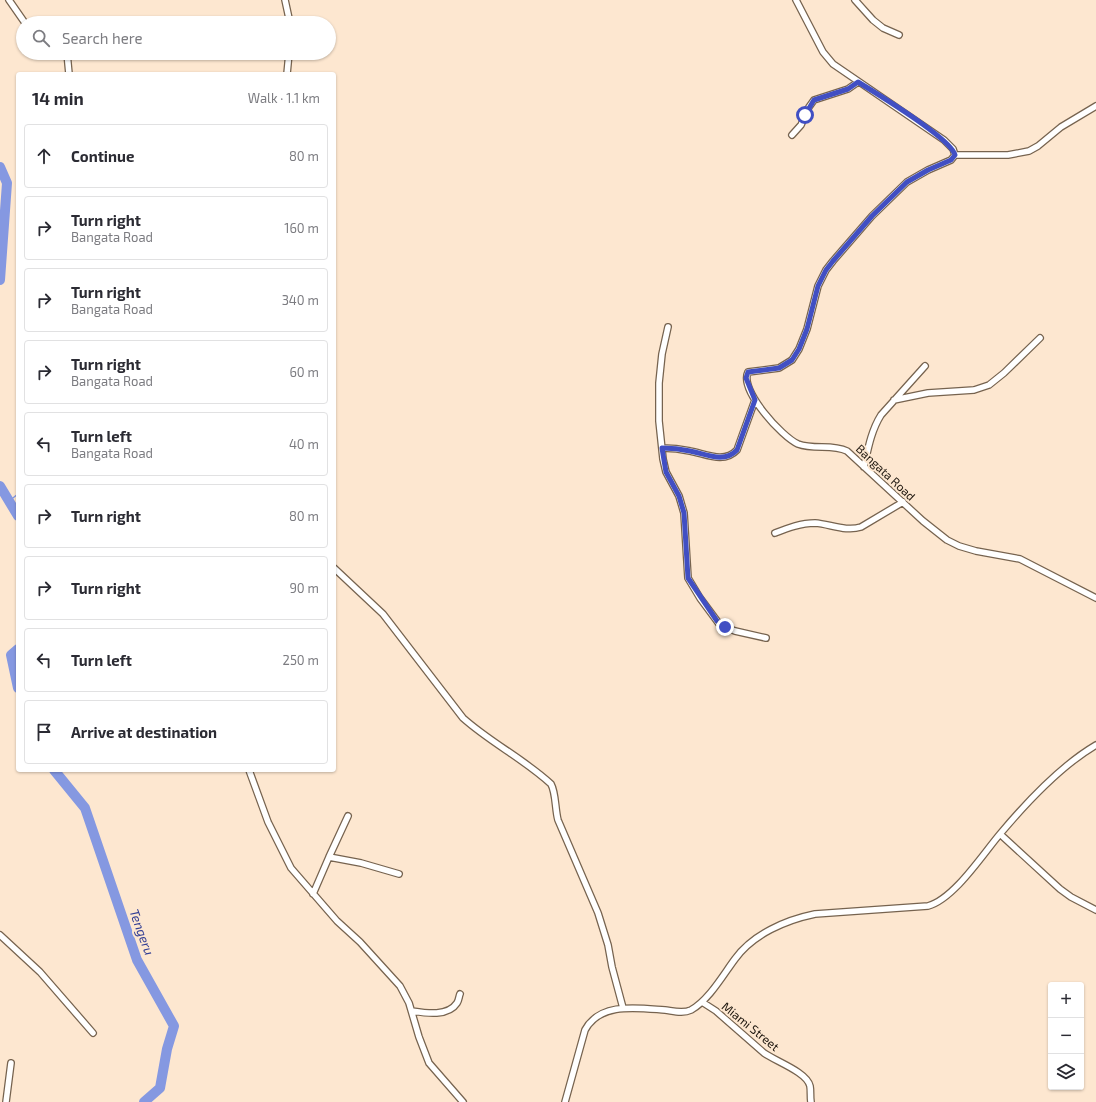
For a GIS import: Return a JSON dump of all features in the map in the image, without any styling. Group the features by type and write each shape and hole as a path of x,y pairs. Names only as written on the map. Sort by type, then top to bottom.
{"street":[{"path":"9,0 20,16"},
{"path":"285,0 288,16"},
{"path":"796,0 823,52 833,64 944,140 953,149 955,155 1008,155 1029,151 1038,146 1061,127 1096,106"},
{"path":"855,0 873,20 883,28 898,35"},
{"path":"68,60 69,72"},
{"path":"287,72 288,60"},
{"path":"792,135 801,125 809,107 814,100 848,89 858,82"},
{"name":"Bangata Road","path":"955,155 951,160 928,170 907,182 872,216 826,270 818,286 807,329 795,356 779,368 751,371 747,374 747,382 755,400 769,418 797,444 843,449 850,453 923,521 947,540 959,546 976,551 1020,559 1096,598"},
{"path":"668,327 662,354 658,409 666,472 679,496 683,508 687,572 690,582 720,625 735,631 766,638"},
{"path":"894,400 928,393 974,390 989,385 1004,373 1040,338"},
{"path":"864,467 872,430 881,415 925,366"},
{"path":"662,448 680,449 717,458 732,456 737,450 755,400"},
{"path":"775,533 795,526 816,523 855,530 903,502"},
{"path":"336,570 383,614 463,718 476,729 521,760 551,784 558,820 598,913 608,945 612,967 623,1008"},
{"path":"565,1102 582,1038 588,1024 596,1017 604,1012 623,1008 686,1012 702,1002 736,957 750,943 768,932 798,918 815,914 932,905 964,880 1000,834 1043,789 1070,763 1096,745"},
{"path":"250,772 268,822 291,868 337,921 360,942 400,986 412,1011 419,1037 429,1063 463,1102"},
{"path":"313,894 348,816"},
{"path":"1000,834 1071,898 1096,910"},
{"path":"329,857 373,866 398,874"},
{"path":"0,935 40,972 93,1033"},
{"path":"412,1011 430,1014 446,1011 457,1003 460,994"},
{"name":"Miami Street","path":"702,1002 716,1011 764,1053 789,1067 805,1079 810,1086 811,1102"},
{"path":"6,1102 11,1064"}],"waterway":[{"name":"Tengeru","path":"0,167 7,183 0,280"},
{"name":"Tengeru","path":"0,486 16,513"},
{"path":"9,501 16,496"},
{"name":"Tengeru","path":"16,651 11,655 16,679"},
{"name":"Tengeru","path":"56,772 85,808 137,960 174,1026 167,1049 160,1088 144,1102"}],"route":[{"path":"725,627 720,625 688,578 684,513 679,496 666,472 662,448 680,449 717,458 732,456 737,450 755,400 746,378 748,372 779,368 792,360 803,341 818,286 826,270 840,252 872,216 907,182 928,170 951,160 955,155 953,149 944,140 890,102 858,82 848,89 814,100 805,115"}]}
